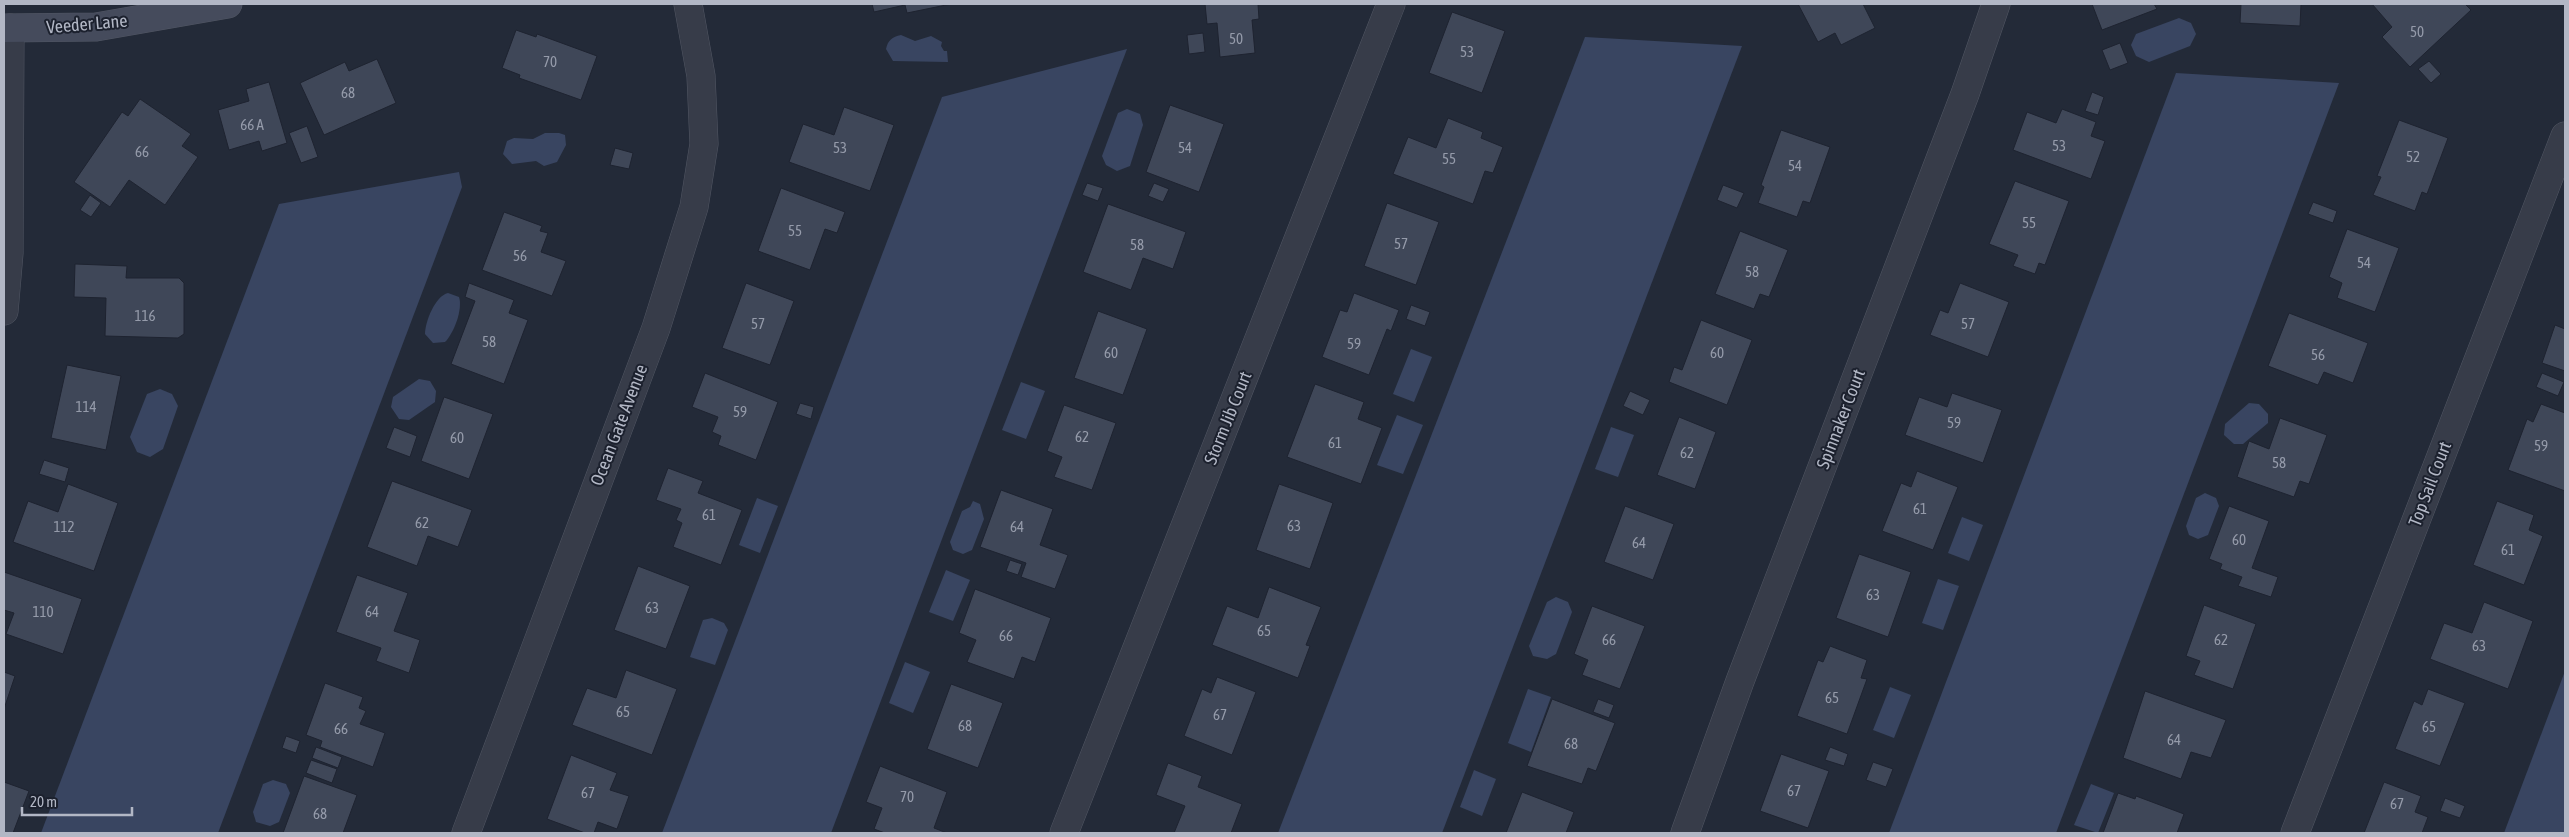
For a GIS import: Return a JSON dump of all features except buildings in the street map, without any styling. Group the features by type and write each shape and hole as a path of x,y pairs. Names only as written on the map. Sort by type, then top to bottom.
{"street":[{"name":"Veeder Lane","path":"7,28 96,27 228,4"},
{"name":"Ocean Gate Avenue","path":"466,833 656,328 694,208 704,144 701,76 688,4"},
{"name":"Storm Jib Court","path":"1064,833 1392,4"},
{"name":"Spinnaker Court","path":"1685,833 1744,672 1965,94 1996,4"},
{"path":"4,311 9,253 7,28"},
{"name":"Top Sail Court","path":"2295,833 2565,136"}],"water":[{"path":"2179,18 2191,23 2196,34 2190,46 2149,62 2136,56 2131,45 2136,34"},
{"path":"901,35 915,41 931,36 942,42 941,46 944,51 947,51 948,62 893,61 886,49 891,39"},
{"path":"1585,37 1742,46 1442,833 1278,833"},
{"path":"1127,49 831,833 662,833 942,97"},
{"path":"2176,73 2339,83 2056,833 1889,833"},
{"path":"1127,109 1140,114 1143,125 1130,166 1117,171 1106,165 1102,156 1118,113"},
{"path":"545,133 565,135 566,145 557,162 544,166 536,161 512,164 503,154 507,141 514,138 533,139"},
{"path":"459,172 462,187 218,833 41,833 279,204"},
{"path":"448,293 459,297 460,308 457,321 452,333 445,342 433,343 425,334 427,323 435,304 443,295"},
{"path":"1411,349 1432,357 1414,402 1393,394"},
{"path":"419,379 430,381 436,391 435,402 409,420 399,419 391,407 393,397"},
{"path":"1021,382 1045,391 1026,439 1002,430"},
{"path":"160,389 172,394 178,406 163,449 150,457 137,452 130,437 147,394"},
{"path":"2249,403 2259,404 2268,414 2268,423 2243,444 2234,444 2224,435 2225,424"},
{"path":"1397,415 1423,425 1403,474 1377,465"},
{"path":"1611,427 1634,435 1618,477 1595,469"},
{"path":"2205,493 2216,498 2219,506 2208,535 2198,539 2189,535 2186,526 2196,498"},
{"path":"757,498 778,506 760,553 739,545"},
{"path":"973,501 980,504 984,519 972,550 963,554 953,550 950,542 962,511 970,507"},
{"path":"1962,517 1983,525 1969,561 1948,553"},
{"path":"946,570 970,580 953,621 929,612"},
{"path":"1938,579 1959,586 1943,630 1922,623"},
{"path":"1556,597 1568,602 1572,612 1556,654 1547,659 1533,656 1529,646 1547,602"},
{"path":"712,618 724,623 728,630 715,665 690,657 703,620"},
{"path":"905,662 930,672 913,713 889,703"},
{"path":"2565,671 2565,833 2504,833"},
{"path":"1890,687 1911,695 1894,738 1873,730"},
{"path":"1528,689 1551,697 1531,752 1508,743"},
{"path":"1474,770 1496,779 1482,816 1460,807"},
{"path":"273,780 286,784 290,793 279,822 270,826 256,822 253,812 263,784"},
{"path":"2091,784 2114,793 2098,833 2074,825"}]}
